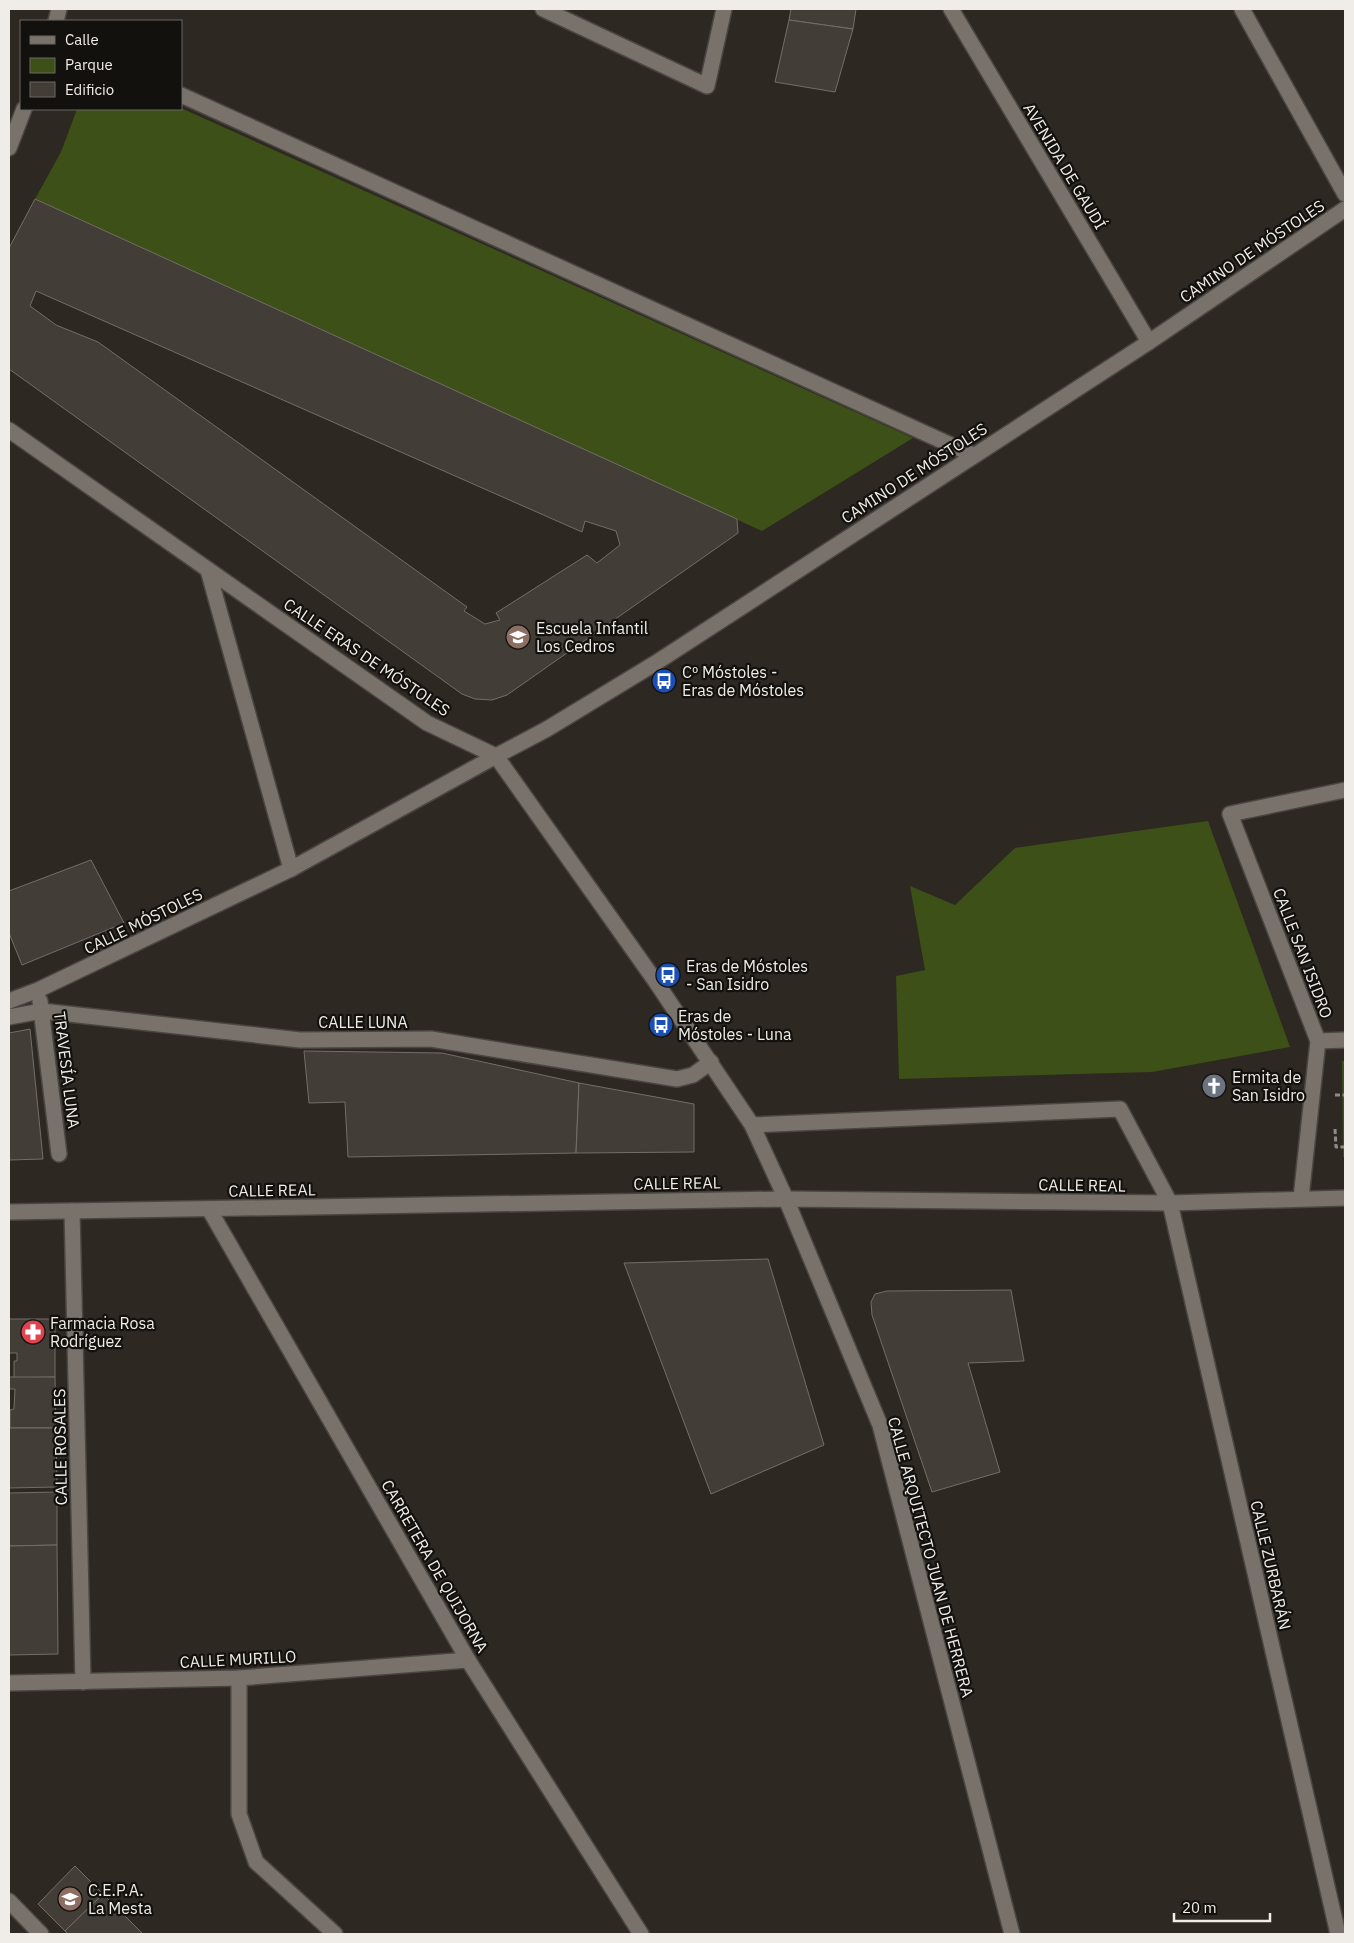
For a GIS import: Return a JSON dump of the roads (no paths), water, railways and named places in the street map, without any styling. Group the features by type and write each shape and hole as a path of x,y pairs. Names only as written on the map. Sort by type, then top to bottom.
{"street":[{"path":"543,9 707,86 724,9"},
{"name":"AVENIDA DE GAUDÍ","path":"951,9 1149,342"},
{"path":"1242,9 1345,194"},
{"path":"182,95 973,455"},
{"path":"9,148 24,110"},
{"name":"CAMINO DE MÓSTOLES","path":"496,756 547,729 654,664 1149,342 1345,209"},
{"name":"CALLE ERAS DE MÓSTOLES","path":"9,430 427,723 496,756 711,1062 752,1125 786,1199"},
{"path":"208,570 291,869"},
{"name":"CALLE MÓSTOLES","path":"9,1001 38,990 291,869 496,756"},
{"name":"CALLE SAN ISIDRO","path":"1301,1198 1318,1041 1230,814 1345,790"},
{"name":"TRAVESÍA LUNA","path":"38,990 59,1154"},
{"name":"CALLE LUNA","path":"9,1017 42,1011 300,1040 431,1039 677,1079 693,1075 711,1062"},
{"path":"1318,1041 1345,1040"},
{"name":"CALLE ZURBARÁN","path":"752,1125 1120,1109 1170,1203 1338,1934"},
{"name":"CALLE REAL","path":"9,1212 786,1199 1170,1203 1345,1198"},
{"name":"CALLE ARQUITECTO JUAN DE HERRERA","path":"786,1199 880,1425 1012,1934"},
{"name":"CARRETERA DE QUIJORNA","path":"210,1209 468,1660 641,1934"},
{"name":"CALLE ROSALES","path":"72,1211 83,1682"},
{"name":"CALLE MURILLO","path":"9,1683 239,1678 468,1660"},
{"path":"239,1678 239,1814 256,1862 335,1934"},
{"path":"9,1901 41,1934"}],"place":[{"name":"Escuela Infantil Los Cedros","path":"518,637"},
{"name":"Cº Móstoles - Eras de Móstoles","path":"664,681"},
{"name":"Eras de Móstoles - San Isidro","path":"668,975"},
{"name":"Eras de Móstoles - Luna","path":"661,1025"},
{"name":"Ermita de San Isidro","path":"1214,1086"},
{"name":"Farmacia Rosa Rodríguez","path":"33,1332"},
{"name":"C.E.P.A. La Mesta","path":"70,1899"}]}
